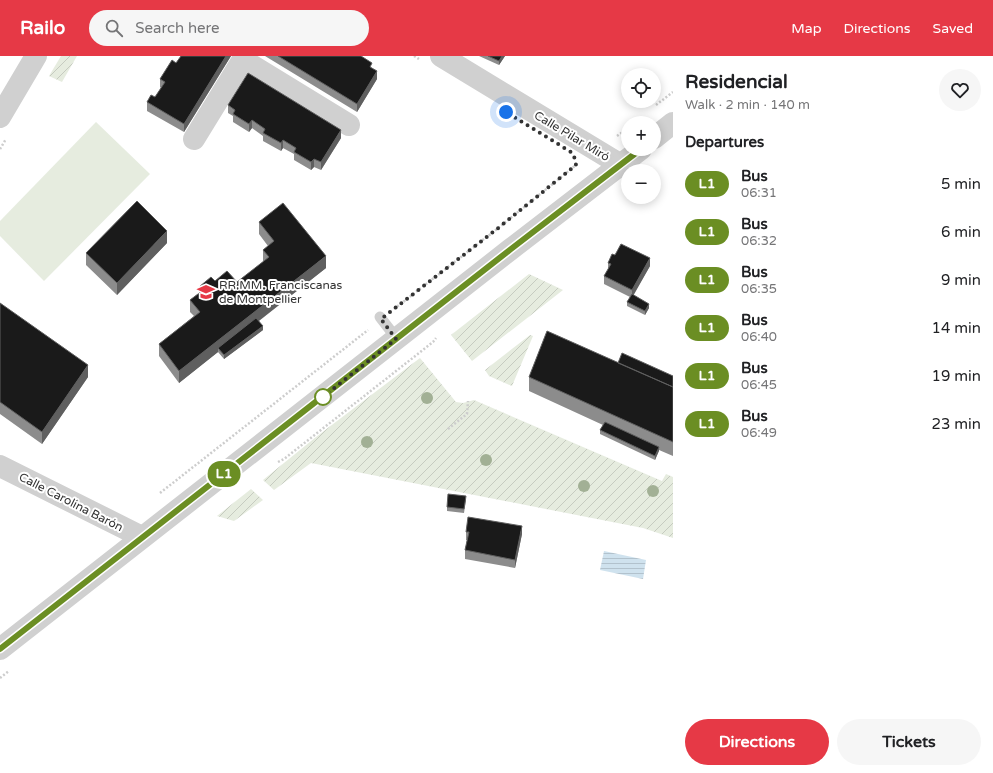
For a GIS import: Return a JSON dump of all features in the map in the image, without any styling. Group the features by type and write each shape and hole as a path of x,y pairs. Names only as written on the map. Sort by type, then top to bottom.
{"street":[{"path":"0,117 36,56"},
{"path":"194,139 244,58 349,125"},
{"name":"Calle Pilar Miró","path":"431,58 620,165"},
{"path":"661,132 673,123"},
{"path":"0,650 142,537 632,156"},
{"name":"Calle Carolina Barón","path":"0,466 142,537"}],"lane":[{"path":"380,318 396,339"}],"path":[{"path":"414,56 431,58"},
{"path":"159,494 380,318 497,229 576,165 576,160"},
{"path":"448,429 467,414 468,401"}],"shaded area":[{"path":"61,56 77,56 62,82 49,76"},
{"path":"96,122 150,174 44,281 0,236 0,221"},
{"path":"529,274 563,290 472,361 451,335"},
{"path":"530,335 533,336 512,386 489,376 485,370"},
{"path":"420,358 456,402 463,403 474,400 662,481 666,474 673,477 673,538 643,528 311,463 274,490 263,480 316,437"},
{"path":"251,489 263,500 234,521 217,516"}],"water":[{"path":"604,551 646,560 643,579 600,570"}],"building":[{"path":"181,56 226,56 184,124 147,102 151,95 155,97 165,82 160,79 172,60 176,63"},
{"path":"278,56 361,56 372,63 370,67 377,71 357,104"},
{"path":"488,56 502,56 499,61"},
{"path":"248,73 341,130 321,162 314,159 311,162 294,152 296,148 283,140 281,143 263,133 265,129 252,120 249,124 233,114 235,110 228,105"},
{"path":"137,201 167,231 117,283 86,253"},
{"path":"283,203 326,256 179,371 159,344 200,312 190,300 202,291 199,287 211,277 215,281 227,271 237,282 269,257 263,250 274,241 259,222"},
{"path":"621,244 650,258 632,290 604,276 611,264 608,263 612,254 615,255"},
{"path":"632,294 649,304 645,311 627,302"},
{"path":"0,303 88,365 42,432 0,402"},
{"path":"256,318 263,326 224,355 218,348"},
{"path":"547,331 673,387 673,442 529,377"},
{"path":"622,353 673,376 673,387 618,363"},
{"path":"605,422 659,447 655,456 600,430"},
{"path":"448,494 466,496 464,509 447,507"},
{"path":"468,517 522,526 515,560 465,550 469,532 466,532"}],"bus line":[{"name":"L1","path":"0,649 632,156"}],"place":[{"name":"RR.MM. Franciscanas de Montpellier","path":"206,292"}],"route":[{"path":"323,397 396,339 381,319 497,229 576,165 576,160 571,152 506,112"}]}
